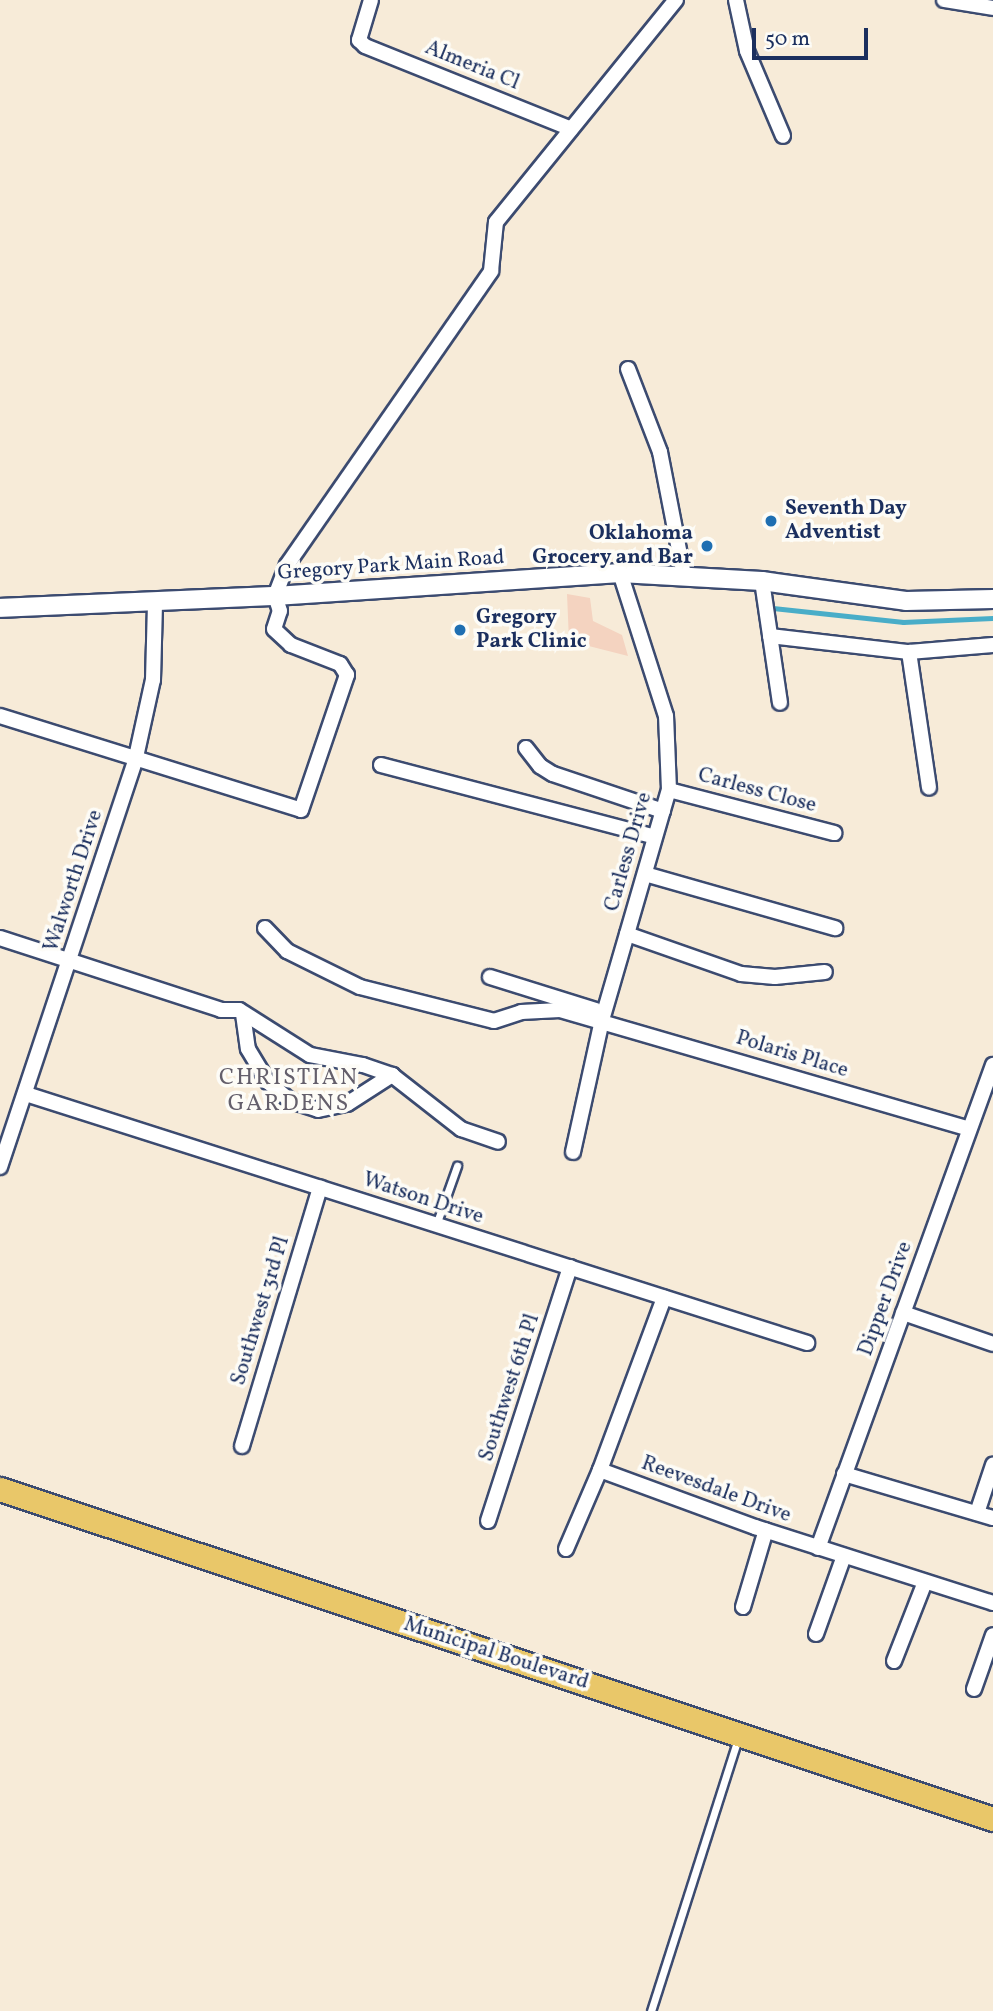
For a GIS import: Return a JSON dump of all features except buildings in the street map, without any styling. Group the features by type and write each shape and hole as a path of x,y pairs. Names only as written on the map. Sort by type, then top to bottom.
{"main road":[{"name":"Municipal Boulevard","path":"0,1489 993,1819"}],"street":[{"name":"Almeria Cl","path":"371,0 359,40 365,46 571,129"},
{"path":"0,716 301,810 347,675 340,664 291,645 274,629 281,611 275,596 287,565 491,271 496,222 676,0"},
{"path":"736,0 747,51 783,136"},
{"path":"944,0 993,8"},
{"path":"628,369 660,452 679,536 684,575"},
{"name":"Gregory Park Main Road","path":"0,608 275,596 620,573 684,575 906,601 993,599"},
{"name":"Carless Drive","path":"573,1152 603,1016 669,790 666,716 620,573"},
{"path":"763,584 780,702"},
{"name":"Walworth Drive","path":"0,1167 136,757 153,680 155,601"},
{"path":"770,636 909,652 993,645"},
{"path":"909,652 929,788"},
{"path":"526,748 540,766 553,774 663,811"},
{"path":"381,765 655,837"},
{"name":"Carless Close","path":"669,790 834,833"},
{"path":"645,874 835,928"},
{"path":"265,928 287,951 360,987 494,1021 522,1012 560,1010 603,1016"},
{"path":"627,934 741,974 775,978 825,972"},
{"path":"0,938 71,959 220,1010 239,1010 310,1055 363,1065 392,1075 461,1129 498,1142"},
{"path":"490,977 603,1016"},
{"path":"243,1014 248,1049 268,1082 291,1101 318,1110 347,1104 392,1075"},
{"name":"Polaris Place","path":"603,1016 970,1129"},
{"name":"Dipper Drive","path":"818,1548 993,1065"},
{"name":"Watson Drive","path":"26,1094 807,1343"},
{"name":"Southwest 3rd Pl","path":"242,1446 320,1188"},
{"name":"Southwest 6th Pl","path":"488,1521 570,1267"},
{"path":"566,1549 600,1470 663,1298"},
{"path":"903,1313 993,1344"},
{"path":"977,1513 993,1465"},
{"name":"Reevesdale Drive","path":"600,1470 818,1548 993,1603"},
{"path":"844,1474 993,1518"},
{"path":"743,1607 766,1530"},
{"path":"816,1634 844,1556"},
{"path":"894,1661 925,1582"},
{"path":"974,1689 993,1635"}],"lane":[{"path":"436,1225 457,1166"},
{"path":"651,2011 740,1735"}],"shaded area":[{"path":"567,594 590,598 593,621 622,635 628,656 569,641"}],"waterway":[{"path":"773,608 903,622 993,618"}],"place":[{"name":"Seventh Day Adventist","path":"771,521"},
{"name":"Oklahoma Grocery and Bar","path":"707,546"},
{"name":"Gregory Park Clinic","path":"460,630"}],"district":[{"name":"CHRISTIAN GARDENS","path":"289,1091"}]}
